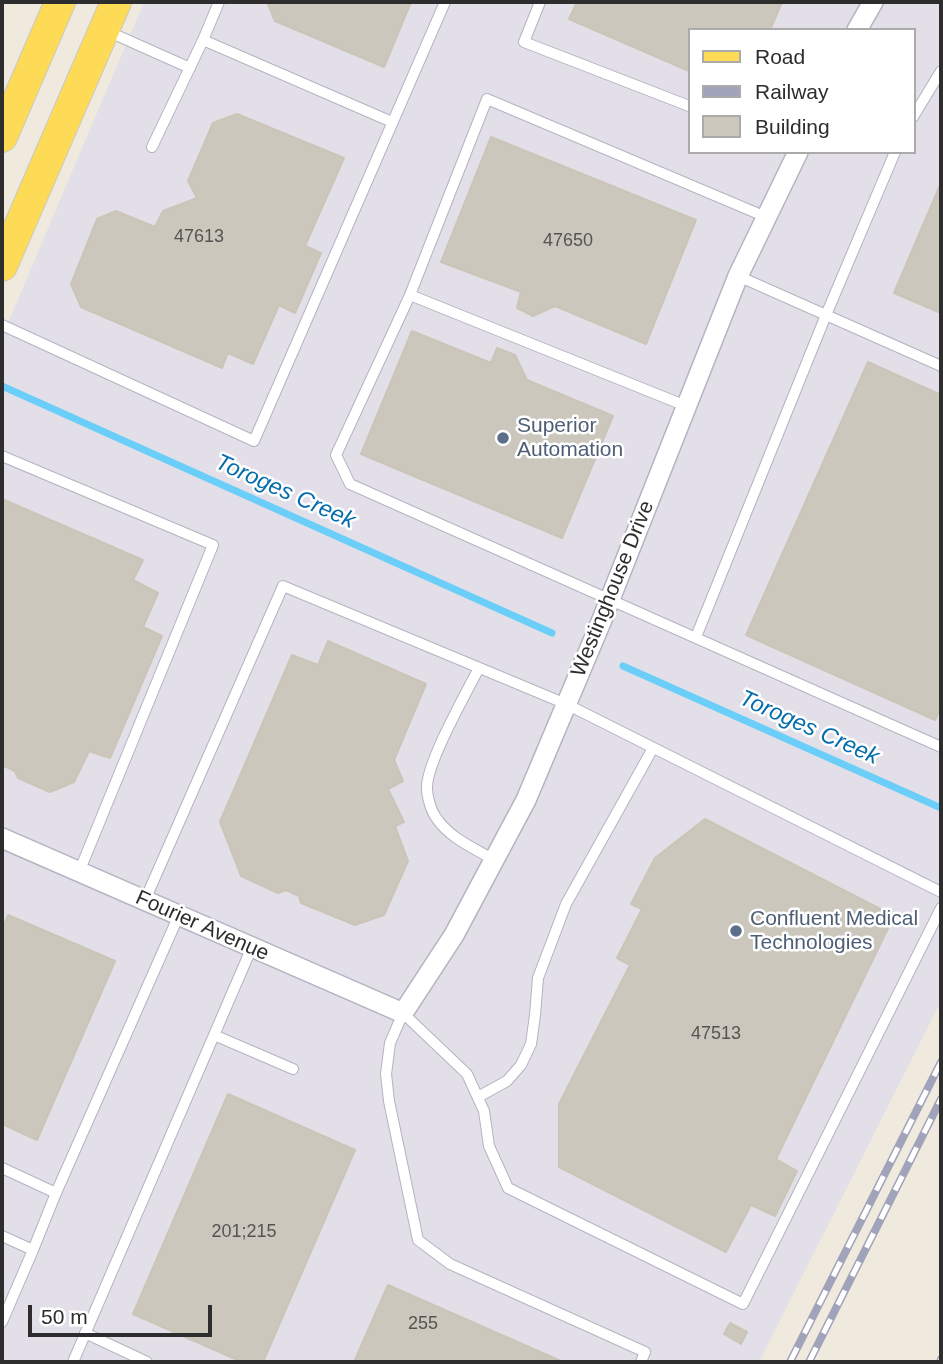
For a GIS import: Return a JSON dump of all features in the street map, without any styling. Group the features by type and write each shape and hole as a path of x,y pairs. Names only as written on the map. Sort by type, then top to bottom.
{"main road":[{"path":"2,137 61,2"},
{"path":"2,266 116,2"}],"street":[{"path":"859,28 873,2"},
{"name":"Westinghouse Drive","path":"403,1013 454,935 526,800 611,598 738,276 797,154"},
{"name":"Fourier Avenue","path":"2,839 403,1013"}],"lane":[{"path":"152,147 219,2"},
{"path":"2,325 254,441 445,2"},
{"path":"540,2 524,42 688,106"},
{"path":"104,30 190,68"},
{"path":"203,40 393,122"},
{"path":"915,114 941,71"},
{"path":"766,217 487,99 410,295 336,455 350,484 941,747"},
{"path":"696,637 894,154"},
{"path":"738,276 941,366"},
{"path":"410,295 686,406"},
{"path":"2,456 213,545 79,872"},
{"path":"145,900 283,586 566,705 941,892"},
{"path":"479,668 431,765 426,787 430,805 437,818 455,837 494,860"},
{"path":"478,1097 507,1081 521,1065 531,1044 538,978 566,904 653,748"},
{"path":"641,1362 645,1352 450,1264 418,1240 389,1101 386,1074 390,1043 403,1013 467,1073 484,1111 489,1146 508,1188 743,1304 941,908"},
{"path":"2,1322 179,915"},
{"path":"73,1362 252,947"},
{"path":"214,1035 293,1069"},
{"path":"2,1168 56,1193"},
{"path":"2,1236 33,1250"},
{"path":"85,1333 147,1362"}],"shaded area":[{"path":"144,2 941,2 941,1001 759,1362 2,1362 2,337"}],"building":[{"path":"267,2 411,2 384,67 275,21"},
{"path":"577,2 782,2 771,28 688,28 688,71 569,19"},
{"path":"237,114 344,158 305,246 321,253 295,313 279,305 253,364 228,353 222,368 81,307 71,284 97,219 116,211 155,227 163,211 197,198 188,181 213,123"},
{"path":"491,137 696,220 646,344 555,306 533,316 517,308 521,292 441,262"},
{"path":"941,183 941,313 894,293"},
{"path":"412,331 491,363 497,348 515,355 527,380 613,416 562,538 361,454"},
{"path":"868,362 941,395 941,707 935,720 746,635"},
{"path":"2,499 143,560 133,580 158,593 143,627 162,636 110,758 89,751 74,782 50,792 18,778 15,771 2,765"},
{"path":"328,641 426,684 394,760 403,781 388,789 404,822 395,826 408,861 384,915 355,925 301,903 299,896 286,890 278,893 241,876 220,822 292,655 318,665"},
{"path":"705,819 894,916 776,1159 797,1171 775,1216 751,1205 726,1252 559,1167 559,1104 630,965 617,958 642,909 631,904 655,858"},
{"path":"8,915 115,961 37,1140 2,1124 2,930"},
{"path":"228,1094 355,1150 263,1362 242,1362 133,1314"},
{"path":"388,1285 563,1362 354,1362"},
{"path":"730,1323 747,1332 741,1344 724,1334"}],"waterway":[{"name":"Toroges Creek","path":"2,386 552,633"},
{"name":"Toroges Creek","path":"623,666 941,808"}],"railway":[{"path":"790,1362 941,1062"},
{"path":"809,1362 941,1099"}],"place":[{"name":"Superior Automation","path":"503,438"},
{"name":"Confluent Medical Technologies","path":"736,931"}]}
